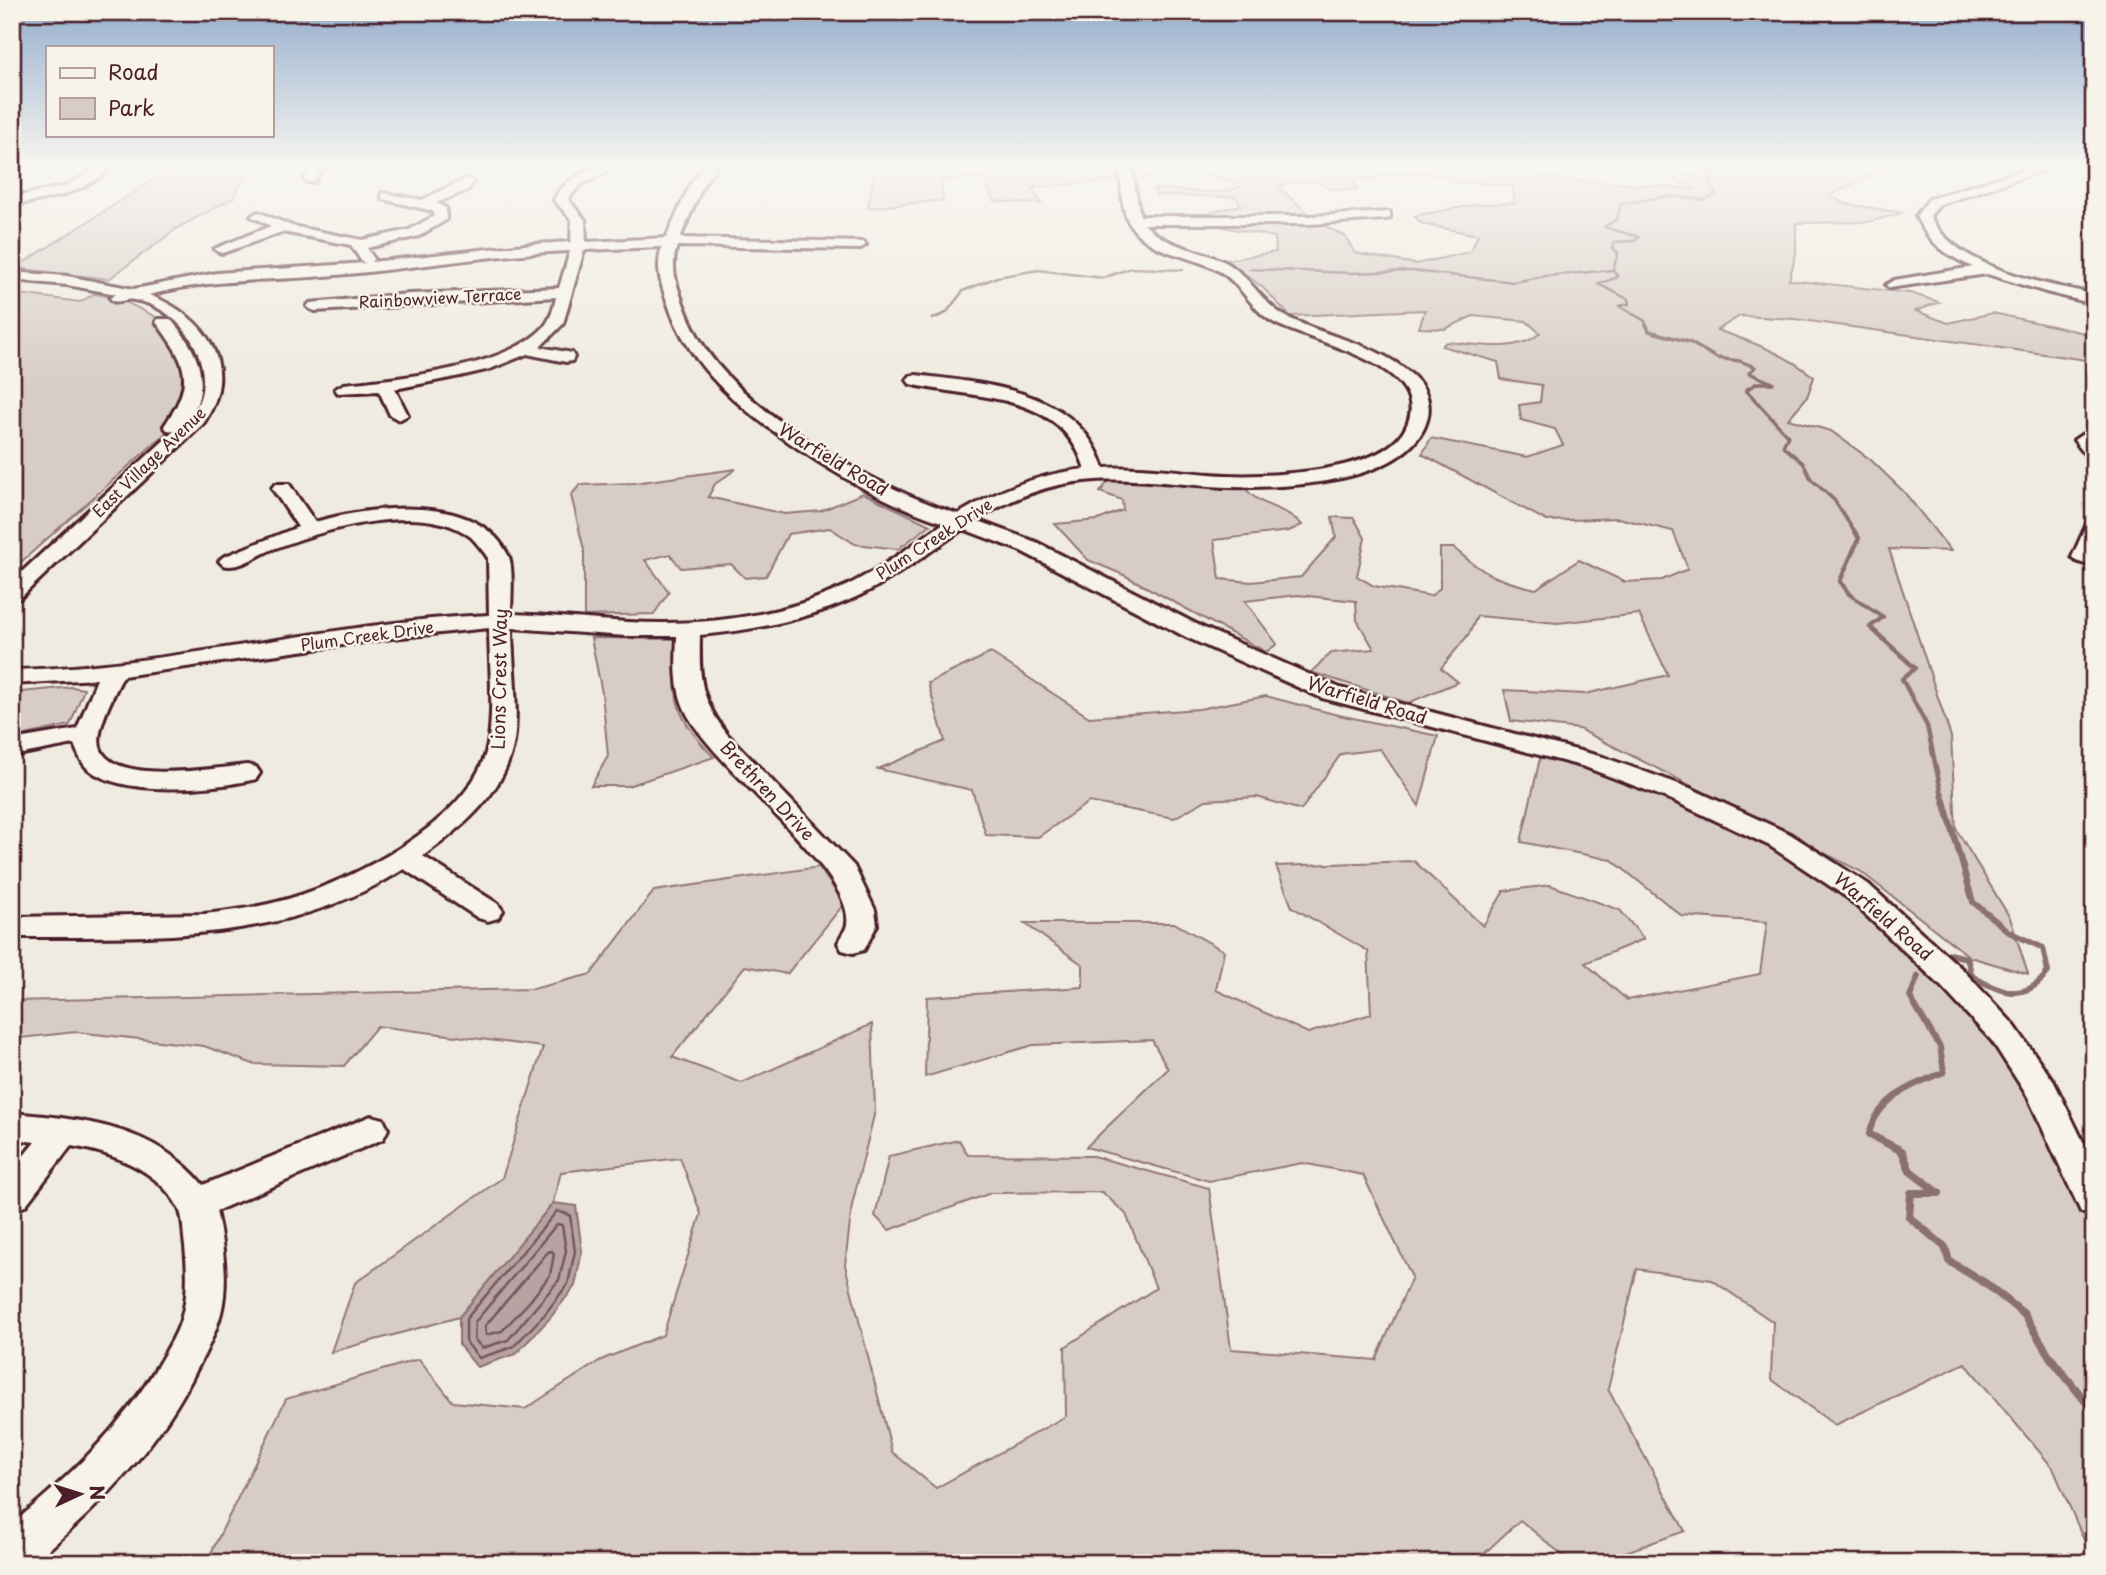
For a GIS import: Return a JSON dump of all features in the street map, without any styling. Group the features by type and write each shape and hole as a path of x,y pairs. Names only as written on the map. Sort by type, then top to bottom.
{"street":[{"path":"221,249 250,238"},
{"path":"344,238 360,246 371,267"},
{"path":"360,246 385,238"},
{"path":"344,389 385,386 453,373 522,348 552,328 565,292 577,238"},
{"name":"Warfield Road","path":"673,238 665,269 679,319 691,341 728,389 754,411 863,482 903,502 1041,551 1068,569 1194,632 1331,693 1594,762 1681,794 1780,840 1858,891 1951,977 2003,1033 2042,1091 2094,1202"},
{"name":"Plum Creek Drive","path":"12,677 113,670 467,622 532,620 629,629 689,629 767,619 836,598 881,575 988,502 1017,489 1096,473 1143,473 1231,482 1321,476 1363,465 1407,442 1415,431 1422,411 1418,393 1400,373 1361,350 1305,332 1275,318 1257,303 1242,282 1227,270 1154,238"},
{"path":"1937,238 1989,269 2094,299"},
{"path":"125,296 217,277 371,267 494,252 576,246 671,242 859,245"},
{"path":"1894,285 1989,269"},
{"name":"East Village Avenue","path":"12,276 73,282 125,296 186,319 204,342 212,377 210,401 197,420 12,593"},
{"name":"East Village Avenue","path":"12,282 125,296 163,321 182,341 191,361 192,394 188,409 176,424 12,570"},
{"name":"Rainbowview Terrace","path":"315,306 438,297 565,292"},
{"path":"428,317 438,297"},
{"path":"522,348 566,357"},
{"path":"916,380 995,392 1046,410 1067,422 1081,435 1096,473"},
{"path":"385,386 399,415"},
{"path":"282,488 309,528"},
{"name":"Lions Crest Way","path":"12,927 206,924 259,915 321,897 406,858 467,809 486,784 498,760 502,738 499,557 490,540 470,526 454,520 410,514 359,518 309,528 261,544 230,561"},
{"path":"2094,528 2083,557 2094,561"},
{"name":"Brethren Drive","path":"689,629 687,673 697,710 718,739 844,873 861,910 862,925 853,943"},
{"path":"113,670 89,734 87,745 92,759 118,776 169,780 247,773"},
{"path":"12,748 89,734"},
{"path":"406,858 488,911"},
{"path":"12,1126 89,1134 134,1149 169,1172 196,1204 205,1256 203,1312 166,1389 122,1450 77,1496 12,1552"},
{"path":"196,1204 371,1129"},
{"path":"12,1196 64,1130"}],"green space":[{"path":"61,238 164,238 109,279 15,268"},
{"path":"1275,238 1346,238 1355,253 1416,264 1470,252 1476,238 1796,238 1796,254 1789,280 1910,293 1939,302 1916,311 1948,323 1993,313 2094,335 2094,361 1795,319 1740,316 1717,330 1779,355 1814,377 1807,397 1788,419 1831,431 1871,460 1904,492 1951,551 1889,549 1951,737 1956,829 2010,918 2028,974 1970,957 1860,871 1579,729 1511,721 1504,690 1585,694 1668,675 1639,614 1558,623 1477,616 1469,634 1441,668 1458,682 1408,703 1311,672 1331,653 1374,649 1357,620 1356,601 1298,595 1245,601 1277,644 1266,652 1126,576 1088,560 1055,524 1098,520 1123,510 1122,500 1100,492 1110,479 1209,484 1246,489 1259,500 1289,514 1302,525 1289,531 1214,540 1220,579 1251,582 1301,577 1336,537 1332,517 1354,518 1365,538 1357,576 1374,586 1431,596 1440,588 1440,548 1454,548 1474,565 1492,575 1536,589 1579,560 1625,582 1662,580 1688,569 1673,531 1618,518 1547,521 1422,454 1431,438 1527,457 1563,445 1555,429 1521,420 1519,405 1540,402 1542,385 1501,379 1498,362 1442,346 1446,342 1496,346 1520,344 1540,333 1526,321 1473,316 1445,329 1419,328 1425,310 1290,316 1262,287 1227,260 1276,252"},
{"path":"12,293 80,302 94,294 118,298 164,321 191,361 176,424 12,570"},
{"path":"736,469 715,484 708,497 785,514 821,511 863,493 930,525 898,549 855,544 830,528 788,534 766,576 745,578 731,564 681,568 670,554 645,560 669,592 654,614 584,616 584,550 571,495 580,485 634,483"},
{"path":"591,638 675,639 676,690 682,716 714,757 628,786 591,786 608,756 602,693"},
{"path":"991,653 1089,717 1199,709 1266,696 1334,714 1438,736 1419,806 1380,749 1341,754 1301,810 1257,797 1206,800 1174,818 1089,802 1038,837 986,835 972,790 878,769 945,741 928,683"},
{"path":"72,687 84,689 70,725 12,738 12,693"},
{"path":"1541,754 1652,791 1769,843 1873,915 1998,1028 2094,1202 2094,1563 2053,1468 1965,1363 1835,1425 1771,1379 1773,1322 1712,1280 1637,1269 1608,1389 1685,1531 1595,1563 1572,1563 1520,1520 1474,1563 201,1563 211,1553 286,1399 419,1359 453,1402 525,1409 601,1360 663,1335 701,1214 680,1158 561,1172 553,1203 459,1317 331,1352 355,1283 502,1178 543,1047 377,1026 344,1066 253,1064 204,1046 76,1032 12,1039 12,1001 533,989 591,974 654,891 819,867 844,904 787,974 745,966 672,1057 742,1083 872,1024 875,1111 852,1205 845,1265 892,1452 936,1488 1066,1416 1065,1347 1156,1288 1126,1214 1102,1192 991,1193 889,1230 875,1216 889,1156 959,1140 968,1155 1093,1156 1209,1188 1231,1349 1376,1360 1412,1277 1363,1175 1302,1163 1209,1181 1086,1147 1168,1069 1152,1040 1033,1045 925,1077 927,997 1083,987 1083,965 1024,923 1174,923 1224,951 1216,990 1308,1033 1371,1014 1368,951 1292,907 1276,866 1414,861 1483,926 1504,891 1550,885 1620,910 1644,939 1585,963 1627,1000 1760,974 1767,922 1682,916 1612,860 1521,842"}],"water":[{"path":"553,1203 576,1206 582,1251 575,1286 516,1354 477,1367 459,1345 459,1317"}],"waterway":[{"path":"1613,270 1618,253 1613,248 1614,242 1637,238"},
{"path":"932,319 946,313 963,291 997,277 1038,270 1103,278 1131,268 1183,270"},
{"path":"1249,269 1351,273 1412,271 1514,282 1545,276 1613,270"},
{"path":"1613,270 1618,277 1598,284 1628,299 1629,304 1619,306 1645,321 1647,326"},
{"path":"1646,324 1649,331 1689,342 1717,358 1740,361 1755,367 1749,373 1773,383 1757,383 1746,390 1788,436 1783,446 1804,464 1811,479 1834,500 1854,531"},
{"path":"1853,529 1859,538 1840,581 1849,594 1883,617 1870,627 1915,668 1902,679 1927,726 1942,795"},
{"path":"1942,794 1973,902 2009,932 2043,948 2048,972 2031,988 2012,992 1993,987 1972,976 1967,958 1949,954"},
{"path":"1874,1136 1869,1134 1873,1122 1888,1102 1920,1082 1944,1072 1940,1047 1910,997 1918,976"},
{"path":"1870,1135 1902,1151 1910,1171 1939,1193 1911,1193 1909,1217 1945,1247 1949,1261 1985,1283 2024,1314 2050,1357 2094,1412"}]}
